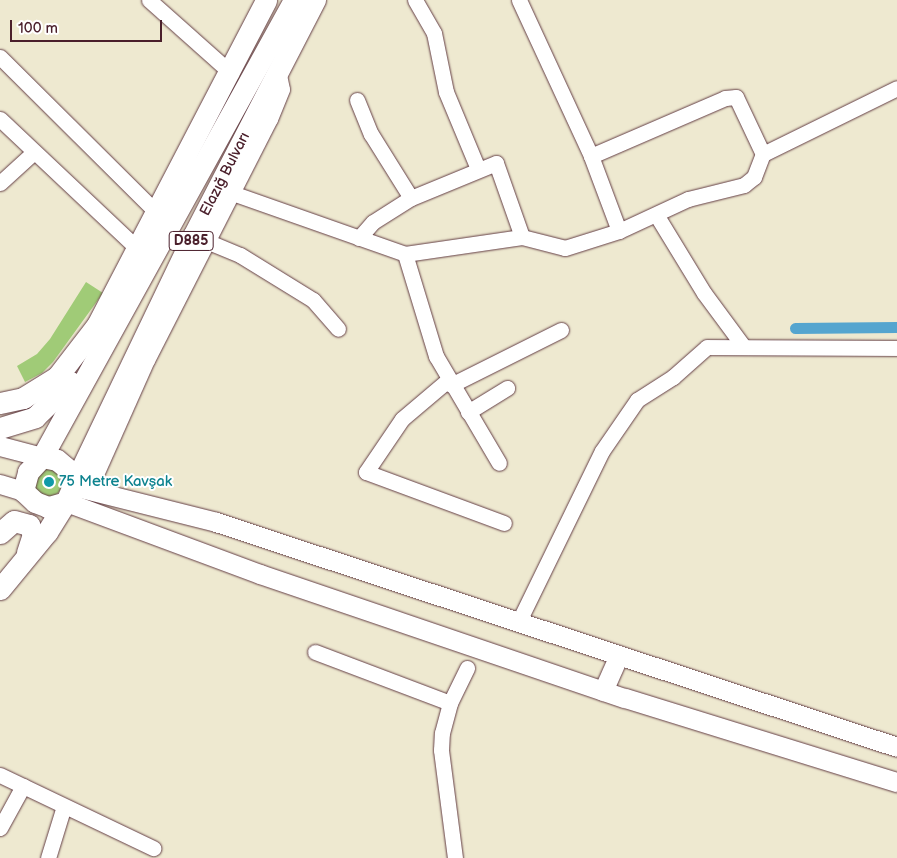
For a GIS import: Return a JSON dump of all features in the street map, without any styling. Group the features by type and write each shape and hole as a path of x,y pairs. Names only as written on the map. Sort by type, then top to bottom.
{"highway":[{"name":"Elazığ Bulvarı","path":"0,589 26,553 47,532 76,493 226,191 275,63 294,0"},
{"name":"Elazığ Bulvarı","path":"42,457 104,344 315,0"},
{"path":"275,63 329,0"},
{"path":"0,403 40,389 71,362 97,325 231,73 264,2"},
{"path":"264,2 275,63"},
{"path":"0,428 35,417 50,406 104,344"},
{"path":"0,533 24,491 28,472 42,457 64,464 72,477 76,493 55,506 41,506 24,491"},
{"path":"0,533 14,521 29,525 33,534 26,553"}],"main road":[{"path":"0,446 42,457"},
{"path":"0,484 24,491"},
{"path":"76,493 216,522 897,747"},
{"path":"76,493 260,574 603,691 897,782"},
{"path":"603,691 619,655"}],"street":[{"path":"150,0 231,73"},
{"path":"415,0 434,33 446,92 478,169"},
{"path":"518,0 591,156 620,231"},
{"path":"0,57 157,213"},
{"path":"226,191 405,254 522,237 565,248 620,231 657,216 688,199 744,185 754,177 763,154 897,88"},
{"path":"591,156 725,98 736,96 763,154"},
{"path":"357,100 372,134 411,198"},
{"path":"0,119 137,248"},
{"path":"0,183 34,152"},
{"path":"360,238 373,222 411,198 496,163 500,166 522,237"},
{"path":"657,216 704,293 744,347"},
{"path":"201,239 240,255 313,300 338,329"},
{"path":"405,254 436,356 499,463"},
{"path":"504,523 366,472 402,419 450,382 561,330"},
{"path":"519,621 602,451 637,400 672,377 707,347 897,348"},
{"path":"468,412 507,388"},
{"path":"315,652 450,703"},
{"path":"455,858 441,750 444,720 467,668"},
{"path":"0,776 153,848"},
{"path":"0,828 23,786"},
{"path":"48,858 64,806"}],"green space":[{"path":"86,282 103,293 53,362 42,373 25,382 17,366 37,354 50,339"},
{"path":"48,469 58,473 62,483 58,493 48,497 38,493 34,483 38,473"}],"waterway":[{"path":"795,328 897,327"}],"place":[{"name":"75 Metre Kavşak","path":"49,482"}]}
